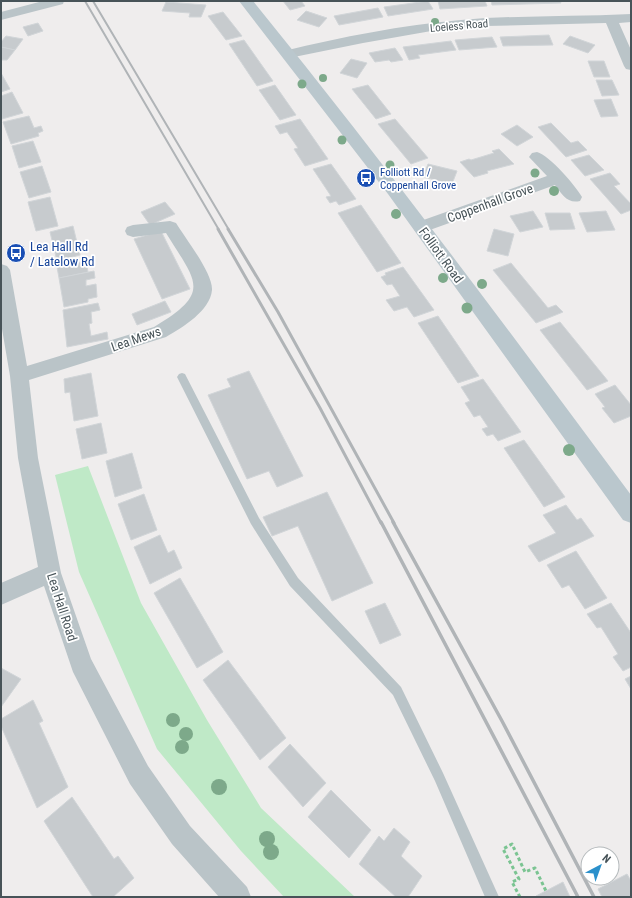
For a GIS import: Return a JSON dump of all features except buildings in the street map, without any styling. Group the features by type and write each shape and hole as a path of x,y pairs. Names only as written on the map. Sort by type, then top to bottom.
{"street":[{"path":"1,16 58,1"},
{"name":"Folliott Road","path":"246,1 289,54 421,227 631,513"},
{"name":"Loeless Road","path":"289,54 346,41 438,26 548,19 631,18"},
{"path":"612,19 631,66"},
{"path":"537,157 574,197"},
{"name":"Coppenhall Grove","path":"421,227 558,178"},
{"name":"Lea Mews","path":"19,376 160,332 186,315 197,304 203,290 201,276 170,227 133,231"},
{"name":"Lea Hall Road","path":"1,270 19,376 28,458 50,573 81,664 139,775 182,835 237,897"},
{"path":"1,594 50,573"}],"lane":[{"path":"182,377 255,520 294,582 397,691 439,777 492,897"}],"path":[{"path":"520,897 512,882 519,879 503,849 512,844 525,872 535,868 546,891"}],"green space":[{"path":"88,466 141,603 207,720 261,808 355,897 284,897 241,851 157,749 79,572 55,475"}],"railway":[{"path":"85,1 219,230"},
{"path":"93,1 229,230"},
{"path":"218,229 320,408 381,523"},
{"path":"228,229 278,312 394,523"},
{"path":"381,522 578,897"},
{"path":"393,522 502,721 594,897"}],"place":[{"name":"Folliott Rd / Coppenhall Grove","path":"366,178"},
{"name":"Lea Hall Rd / Latelow Rd","path":"16,253"}]}
